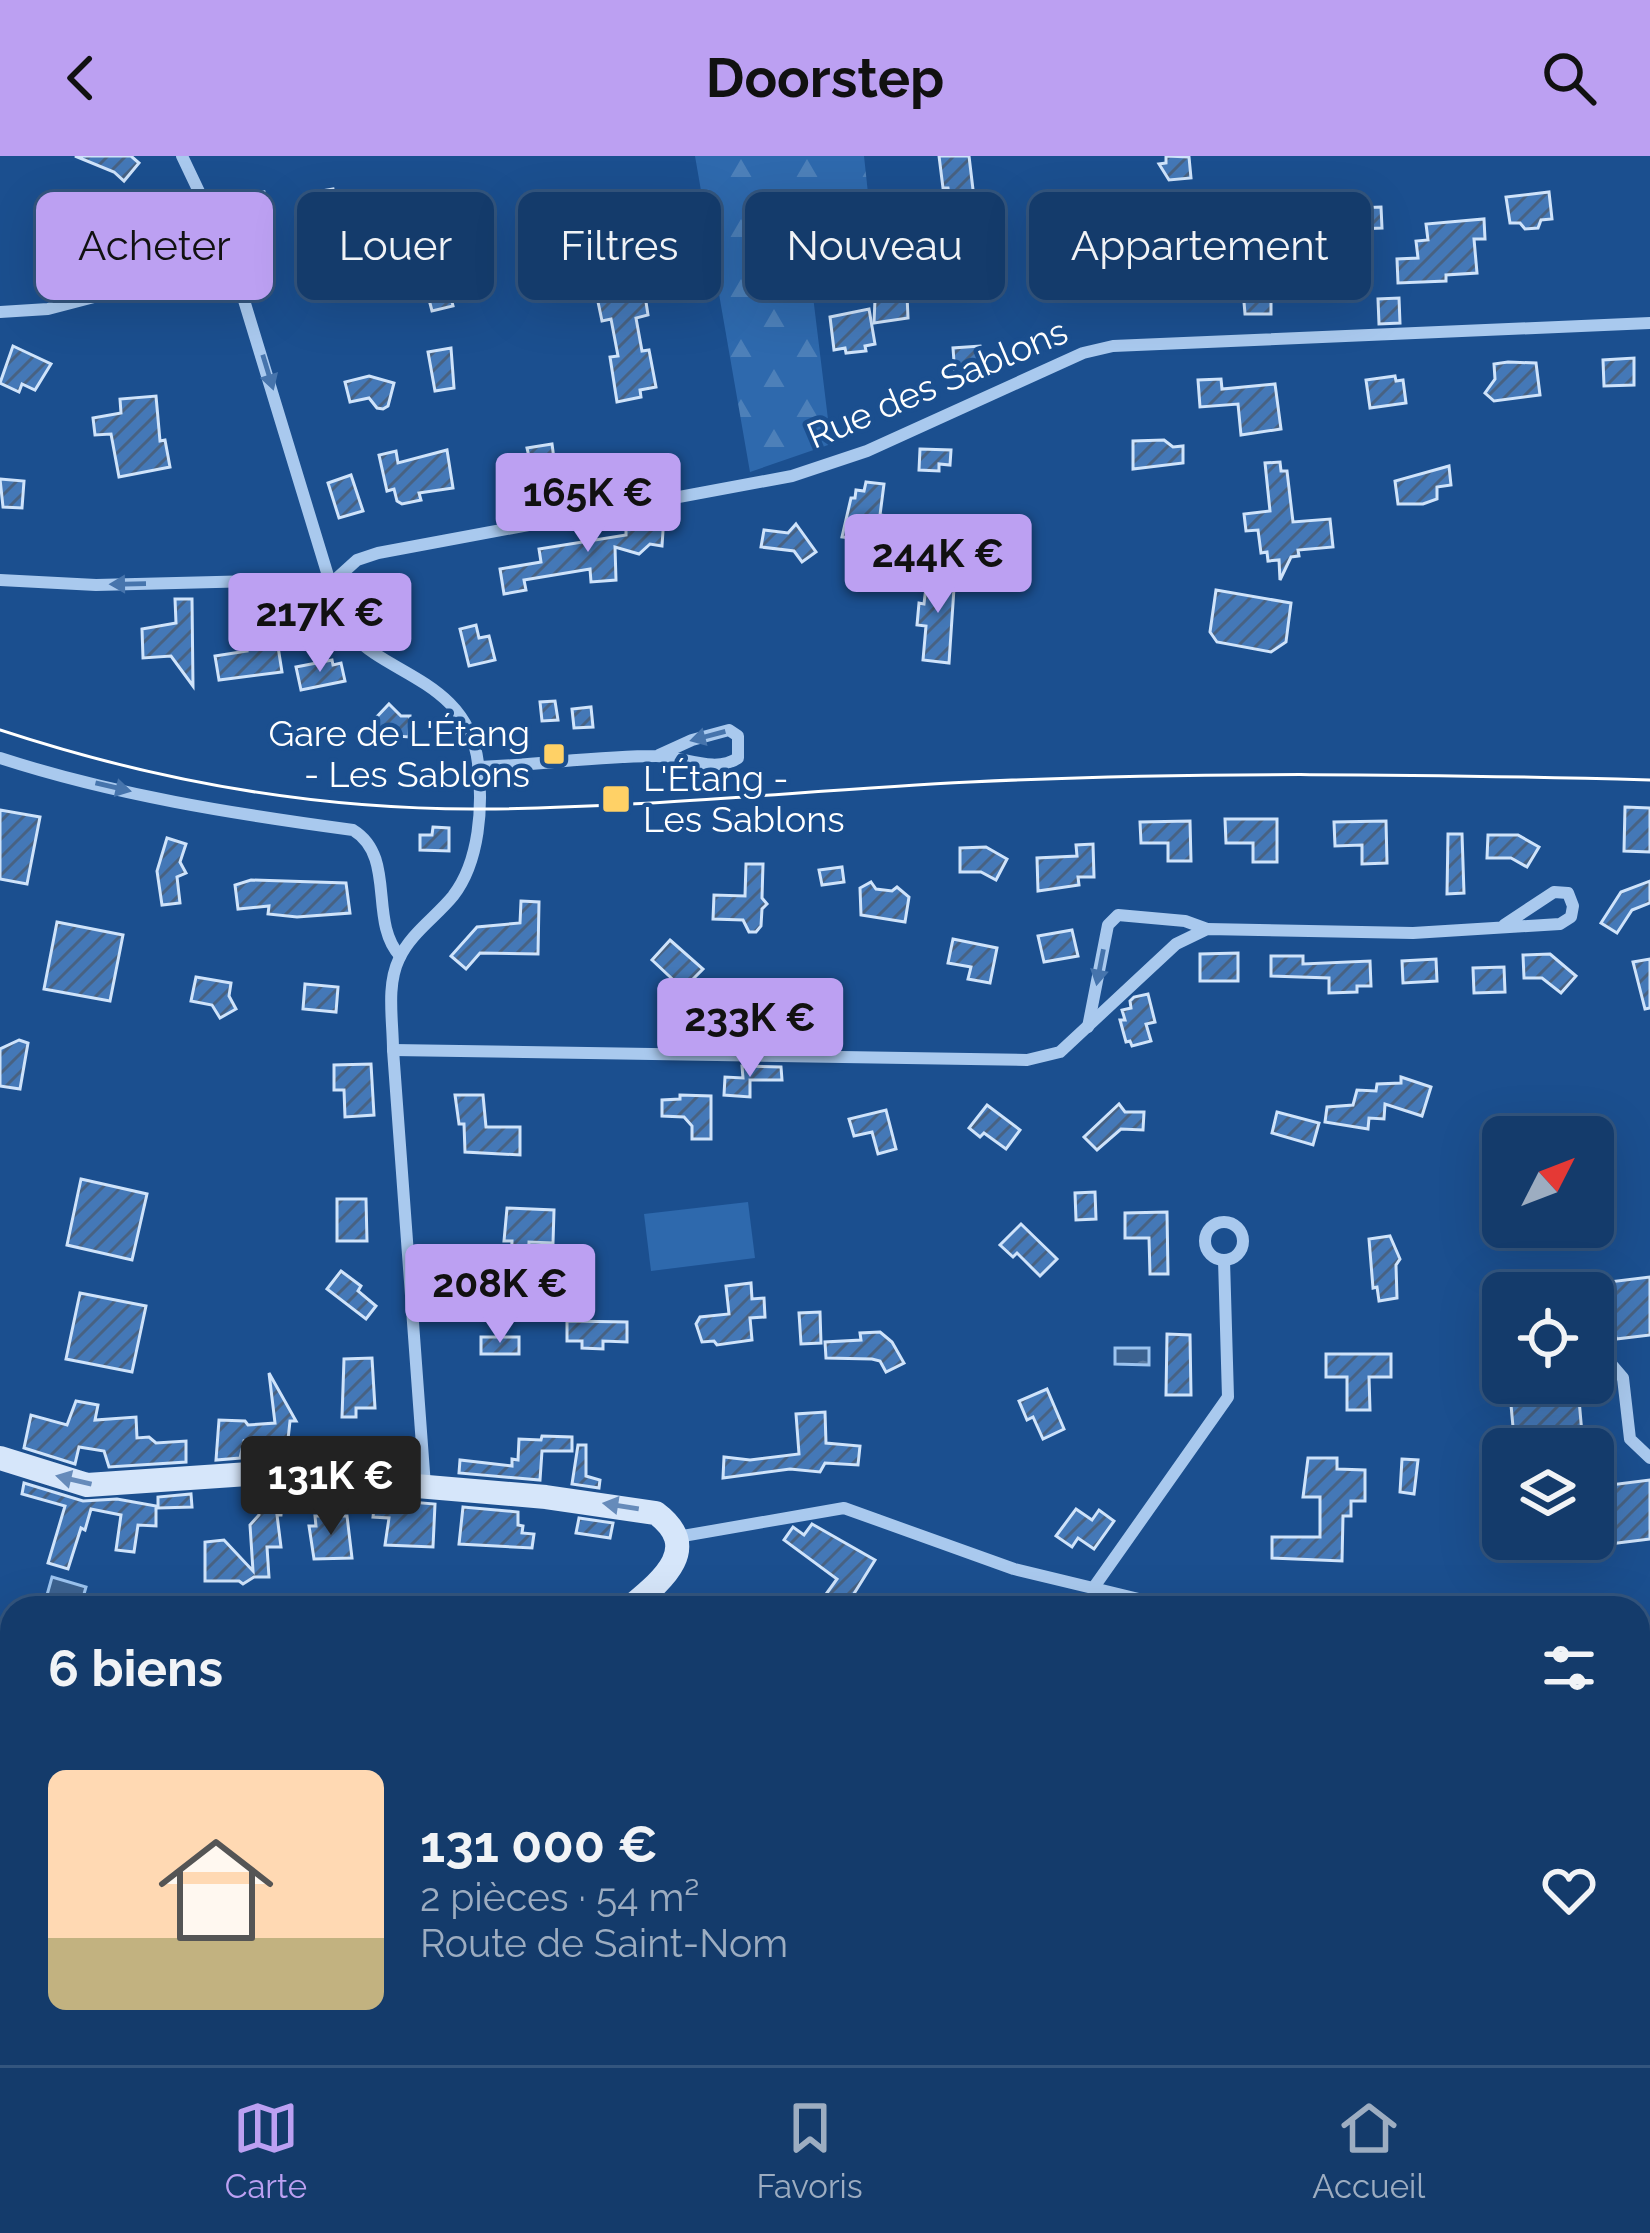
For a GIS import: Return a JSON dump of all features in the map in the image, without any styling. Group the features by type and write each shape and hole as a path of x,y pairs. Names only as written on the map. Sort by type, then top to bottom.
{"street":[{"path":"182,156 199,192"},
{"path":"0,312 48,309 82,300"},
{"path":"244,300 345,629 363,646 452,702 466,721 478,767 474,851 466,875 400,956 392,978 393,1050 425,1486"},
{"name":"Rue des Sablons","path":"332,579 357,560 378,553 792,476 867,451 1083,353 1113,346 1650,323"},
{"path":"0,580 96,585 332,579"},
{"path":"478,767 659,755 730,764 741,747 738,736 728,730 659,755"},
{"path":"0,758 224,812 353,830 365,837 376,856 388,943 400,956"},
{"path":"1088,1030 1108,925 1118,915 1185,921 1207,929 1413,933 1567,922 1573,912 1568,893 1554,892 1504,925"},
{"path":"393,1050 1027,1060 1060,1052 1176,944 1207,929"},
{"path":"1094,1587 1228,1397 1224,1260"},
{"path":"1614,1368 1623,1378 1630,1439 1650,1458"},
{"path":"0,1459 87,1485 264,1473 629,1506 656,1513 670,1523 677,1537 672,1567 642,1596"},
{"path":"677,1537 844,1508 1014,1569 1129,1596"}],"green space":[{"path":"695,156 864,156 868,192 745,192 745,300 813,300 831,444 750,472 720,300 721,192 701,192"},
{"path":"748,1202 755,1258 651,1271 644,1214"}],"water":[{"path":"1115,1348 1149,1348 1149,1365 1115,1364"},
{"path":"52,1577 86,1587 84,1596 47,1595"}],"building":[{"path":"75,156 131,156 139,163 124,181"},
{"path":"939,156 969,156 973,192 943,188"},
{"path":"1166,156 1189,157 1191,178 1169,180 1159,164 1166,163"},
{"path":"1549,192 1552,219 1541,220 1538,228 1510,223 1506,197"},
{"path":"1371,207 1381,207 1382,228 1371,228"},
{"path":"1484,219 1485,239 1474,239 1477,273 1446,275 1446,281 1398,283 1397,259 1418,258 1416,241 1428,240 1426,224"},
{"path":"1399,298 1400,323 1379,324 1378,299"},
{"path":"429,300 451,300 453,306 432,311"},
{"path":"598,300 646,300 648,315 636,318 656,387 640,390 641,397 617,402 610,357 618,356 611,319 602,321"},
{"path":"875,300 907,300 908,318 874,323"},
{"path":"1244,300 1271,300 1271,314 1245,314"},
{"path":"869,309 875,344 865,346 866,351 834,350 830,317"},
{"path":"13,346 51,364 35,390 22,384 19,392 0,383"},
{"path":"980,346 981,359 973,362 974,374 955,375 953,348"},
{"path":"451,348 454,388 435,391 428,352"},
{"path":"1634,358 1634,385 1604,386 1603,360"},
{"path":"1536,363 1540,395 1494,401 1485,393 1495,379 1494,364"},
{"path":"369,376 394,383 383,409 369,398 350,402 345,382"},
{"path":"1395,376 1396,381 1403,380 1406,403 1370,408 1366,380"},
{"path":"1221,379 1222,389 1275,384 1281,429 1241,435 1238,404 1200,407 1198,380"},
{"path":"156,396 160,441 165,440 170,467 119,477 111,434 95,435 93,418 121,413 120,399"},
{"path":"1164,440 1173,447 1183,446 1183,463 1133,469 1133,441"},
{"path":"552,444 553,491 517,496 512,474 532,470 527,448"},
{"path":"920,449 951,450 950,465 939,464 939,471 919,470"},
{"path":"447,450 453,488 419,493 421,500 402,504 394,489 387,491 379,455 396,451 398,463"},
{"path":"1280,462 1281,471 1287,471 1293,522 1330,519 1333,547 1298,550 1299,556 1291,557 1280,580 1279,560 1268,561 1267,552 1261,553 1258,530 1246,531 1244,514 1270,511 1265,463"},
{"path":"1449,466 1451,485 1437,487 1437,499 1398,504 1395,481"},
{"path":"351,475 363,511 339,518 328,483"},
{"path":"0,479 24,481 22,508 3,507"},
{"path":"866,482 884,484 880,515 888,516 885,542 842,537 851,498 856,490 864,491"},
{"path":"650,513 664,516 662,546 650,544 639,554 615,547 616,580 591,582 590,569 524,580 526,590 504,594 500,569 541,562 539,549 626,535 626,518"},
{"path":"796,524 816,552 802,562 794,551 761,547 764,530 788,533"},
{"path":"928,570 955,573 949,663 923,660 926,626 917,625"},
{"path":"1216,590 1291,603 1286,642 1271,652 1217,642 1210,632"},
{"path":"175,599 192,599 193,686 171,656 143,658 142,629 176,623"},
{"path":"476,625 479,638 489,636 495,660 469,666 460,629"},
{"path":"276,634 282,672 219,680 215,656 247,651 245,639"},
{"path":"332,660 333,665 341,663 345,681 301,690 296,667"},
{"path":"555,701 558,720 542,721 540,702"},
{"path":"389,704 401,716 410,716 409,737 384,735 371,723"},
{"path":"591,707 593,727 574,728 572,709"},
{"path":"1625,807 1650,808 1650,852 1624,851"},
{"path":"0,810 40,817 27,884 0,879"},
{"path":"1225,819 1277,819 1277,862 1253,862 1253,843 1226,843"},
{"path":"1190,821 1191,861 1168,861 1168,843 1141,843 1140,822"},
{"path":"1386,821 1387,863 1362,864 1362,845 1335,846 1334,822"},
{"path":"433,827 449,828 449,851 420,850 420,835 432,835"},
{"path":"1448,834 1462,834 1464,893 1447,894"},
{"path":"1488,835 1518,835 1539,847 1527,867 1511,858 1487,858"},
{"path":"167,838 186,844 180,862 186,873 177,877 180,903 162,905 157,871"},
{"path":"1093,844 1094,877 1078,877 1079,885 1038,891 1037,858 1077,856 1076,845"},
{"path":"986,847 1007,859 996,880 981,872 960,872 960,848"},
{"path":"746,864 763,864 762,898 767,904 756,932 749,932 743,920 713,919 714,895 745,896"},
{"path":"842,867 844,882 822,885 819,870"},
{"path":"251,880 346,883 350,913 297,917 268,914 269,906 238,909 235,885"},
{"path":"1650,881 1650,903 1632,910 1617,933 1601,923 1621,892"},
{"path":"871,882 876,889 897,887 909,897 905,922 861,915 860,888"},
{"path":"521,901 539,902 538,954 480,953 466,969 451,956 477,927 520,923"},
{"path":"57,922 123,935 110,1001 44,989"},
{"path":"1072,930 1078,956 1044,962 1038,936"},
{"path":"953,939 997,948 990,983 968,979 971,967 948,963"},
{"path":"670,940 703,969 683,989 652,960"},
{"path":"1238,953 1238,981 1200,981 1200,954"},
{"path":"1550,954 1576,976 1561,993 1542,978 1524,978 1523,955"},
{"path":"1271,956 1303,956 1303,964 1370,961 1371,986 1357,986 1357,992 1329,993 1329,978 1271,976"},
{"path":"1436,959 1437,981 1403,983 1402,961"},
{"path":"1650,959 1650,1008 1645,1009 1633,962"},
{"path":"1504,967 1505,992 1474,993 1473,968"},
{"path":"196,977 231,983 229,996 236,1009 220,1018 212,1005 191,1001"},
{"path":"305,984 338,987 336,1012 303,1009"},
{"path":"1148,994 1155,1022 1146,1024 1151,1041 1132,1046 1126,1042 1122,1010 1131,1008 1134,997"},
{"path":"19,1040 28,1043 20,1089 0,1086 0,1049"},
{"path":"371,1064 374,1115 345,1117 344,1090 334,1090 334,1065"},
{"path":"742,1066 781,1067 782,1080 750,1080 750,1097 724,1095 725,1077 743,1078"},
{"path":"1401,1077 1431,1087 1422,1116 1385,1104 1384,1119 1369,1118 1368,1129 1325,1122 1327,1107 1353,1105 1357,1090 1376,1091 1377,1084 1401,1083"},
{"path":"455,1095 483,1095 486,1127 520,1127 520,1155 465,1152 464,1124 459,1124"},
{"path":"680,1095 711,1096 711,1139 692,1139 692,1126 684,1117 662,1116 662,1100 680,1099"},
{"path":"1119,1104 1125,1112 1144,1112 1143,1130 1121,1129 1097,1150 1084,1137"},
{"path":"987,1105 1020,1130 1006,1149 969,1128"},
{"path":"886,1110 896,1149 878,1154 872,1132 854,1136 849,1119"},
{"path":"1277,1112 1319,1123 1313,1145 1272,1133"},
{"path":"81,1179 147,1194 132,1260 67,1245"},
{"path":"1095,1192 1096,1219 1076,1220 1075,1193"},
{"path":"337,1199 366,1199 367,1241 337,1241"},
{"path":"507,1208 554,1210 553,1243 529,1242 528,1263 511,1262 512,1241 504,1241"},
{"path":"1167,1212 1168,1274 1150,1274 1149,1238 1125,1238 1125,1213"},
{"path":"1021,1224 1057,1259 1040,1276 1017,1253 1013,1257 1000,1245"},
{"path":"1390,1236 1400,1259 1397,1298 1379,1301 1377,1287 1373,1288 1369,1239"},
{"path":"341,1271 376,1306 366,1319 327,1289"},
{"path":"1650,1277 1650,1335 1616,1339 1614,1281"},
{"path":"751,1283 752,1299 764,1298 765,1317 750,1318 752,1340 702,1342 696,1324 700,1317 729,1314 726,1286"},
{"path":"80,1293 146,1306 132,1372 66,1359"},
{"path":"820,1312 821,1343 801,1344 799,1313"},
{"path":"567,1321 627,1322 627,1342 603,1341 603,1349 582,1348 582,1341 567,1341"},
{"path":"880,1332 904,1363 886,1372 880,1361 872,1359 826,1358 825,1342 861,1340 860,1333"},
{"path":"1167,1334 1190,1335 1191,1395 1166,1395"},
{"path":"481,1337 519,1337 519,1354 481,1354"},
{"path":"1326,1354 1391,1354 1391,1377 1369,1377 1370,1410 1347,1410 1347,1377 1326,1377"},
{"path":"372,1358 375,1408 356,1408 356,1417 342,1417 344,1359"},
{"path":"269,1373 296,1421 290,1421 286,1458 281,1458 279,1445 244,1441 240,1458 216,1460 219,1420 275,1423"},
{"path":"1047,1389 1064,1429 1043,1439 1019,1401"},
{"path":"76,1401 98,1405 95,1420 136,1417 137,1438 149,1437 156,1443 186,1441 186,1462 109,1467 104,1451 79,1447 75,1464 24,1448 31,1415 67,1425"},
{"path":"1511,1404 1579,1404 1582,1428 1513,1428"},
{"path":"825,1412 826,1443 860,1446 858,1465 825,1463 820,1472 790,1469 723,1478 724,1457 750,1460 799,1454 796,1414"},
{"path":"542,1436 572,1437 572,1451 542,1451 540,1480 459,1473 460,1460 512,1466 512,1459 518,1460 519,1439 541,1440"},
{"path":"578,1445 586,1445 586,1476 600,1480 599,1488 572,1484"},
{"path":"1308,1458 1337,1458 1337,1469 1365,1470 1365,1501 1351,1501 1351,1516 1343,1516 1342,1561 1272,1558 1272,1537 1320,1537 1320,1497 1303,1497"},
{"path":"1402,1459 1418,1460 1414,1494 1400,1492"},
{"path":"1650,1480 1650,1539 1614,1543 1614,1484"},
{"path":"24,1483 83,1501 117,1499 156,1506 156,1526 138,1525 134,1552 116,1550 121,1515 91,1509 68,1569 48,1563 65,1506 22,1494"},
{"path":"260,1490 283,1491 281,1515 277,1515 281,1547 267,1547 269,1577 254,1577 243,1584 205,1581 205,1542 224,1540 253,1571 250,1525 259,1515"},
{"path":"191,1494 192,1507 158,1508 158,1497"},
{"path":"375,1499 435,1504 433,1547 385,1545 389,1518 373,1517"},
{"path":"463,1507 518,1512 522,1533 534,1534 532,1548 459,1544"},
{"path":"1076,1509 1092,1520 1099,1510 1114,1521 1094,1549 1078,1538 1072,1547 1056,1536"},
{"path":"315,1516 347,1516 352,1558 314,1559 309,1526 316,1526"},
{"path":"579,1518 613,1523 610,1538 576,1533"},
{"path":"812,1524 875,1560 852,1596 825,1596 837,1579 784,1540 793,1527 804,1535"}],"tram line":[{"path":"0,730 177,778 298,798 420,808 603,805 1140,776 1650,780"}],"place":[{"name":"Gare de L'Étang - Les Sablons","path":"554,754"},
{"name":"L'Étang - Les Sablons","path":"616,799"}]}
